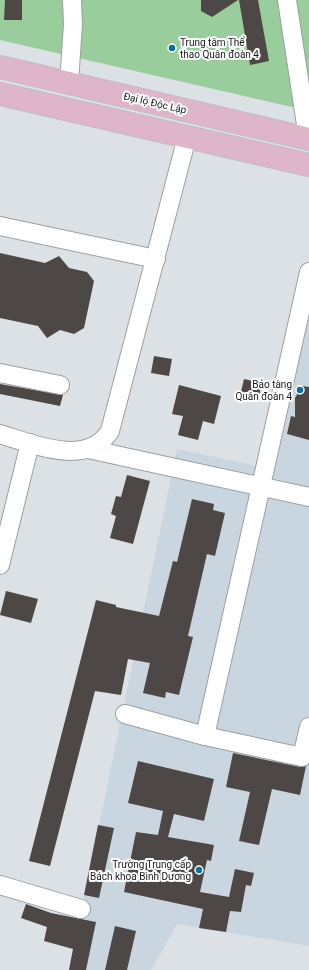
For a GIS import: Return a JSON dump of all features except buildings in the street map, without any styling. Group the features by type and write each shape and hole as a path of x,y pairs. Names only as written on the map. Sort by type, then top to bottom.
{"main road":[{"name":"Đại lộ Độc Lập","path":"0,67 308,138"},
{"path":"0,94 309,166"}],"lane":[{"path":"69,83 73,24 72,0"},
{"path":"287,0 308,138"},
{"path":"296,58 309,80"},
{"path":"88,449 102,442 113,425 187,137"},
{"path":"0,226 156,259"},
{"path":"205,736 309,272"},
{"path":"0,373 60,385"},
{"path":"0,434 58,450 88,449 309,497"},
{"path":"1,558 30,443"},
{"path":"125,714 205,736 302,757 309,727"},
{"path":"0,885 81,909"}],"shaded area":[{"path":"309,310 309,946 177,924 151,970 69,970 177,449 272,469"}],"green space":[{"name":"Trung tâm Thể thao Quân đoàn 4","path":"0,0 309,0 309,111 0,40"}],"place":[{"name":"Trung tâm Thể thao Quân đoàn 4","path":"172,48"},
{"name":"Bảo tàng Quân đoàn 4","path":"300,390"},
{"name":"Trường Trung cấp Bách khoa Bình Dương","path":"199,870"}]}
